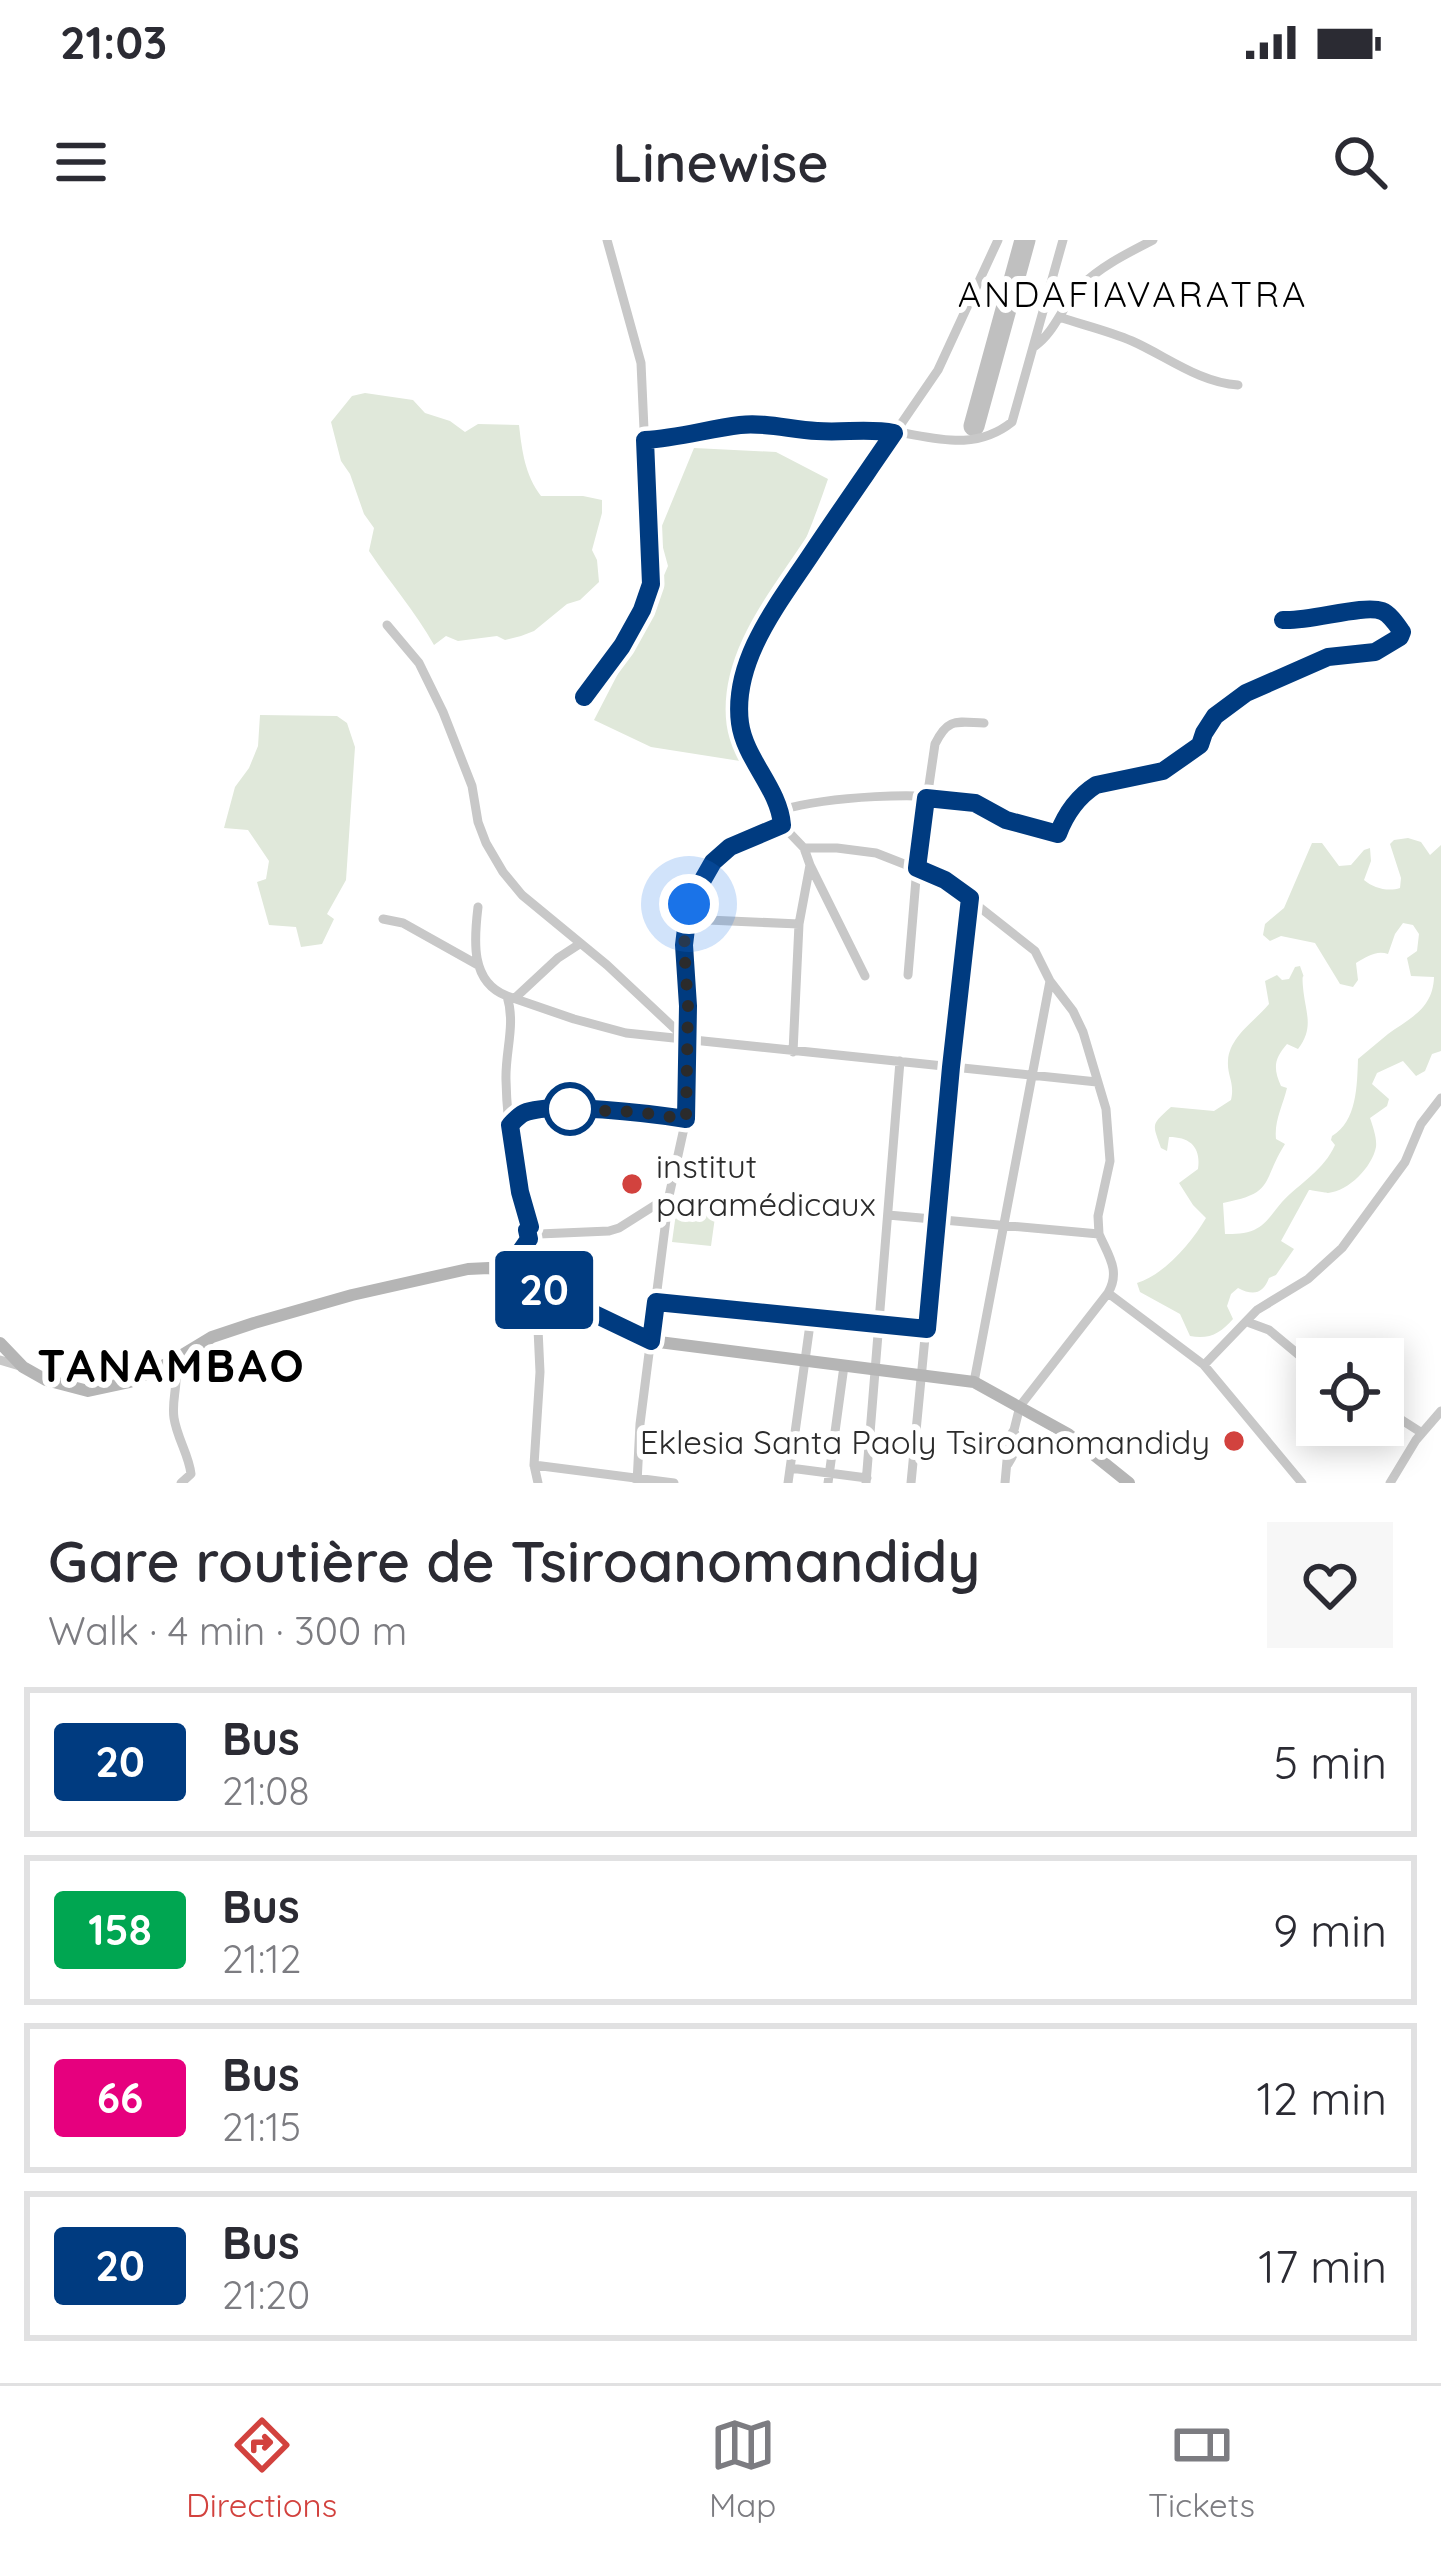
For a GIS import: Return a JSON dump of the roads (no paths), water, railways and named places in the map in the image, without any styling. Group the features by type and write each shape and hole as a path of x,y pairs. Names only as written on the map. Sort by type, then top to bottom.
{"main road":[{"path":"0,1343 46,1380 88,1391 130,1382 212,1337 254,1323 352,1295 489,1268 651,1341 974,1382 1069,1434 1129,1483"}],"street":[{"path":"584,697 622,646 651,584 641,363 607,240"},
{"path":"865,976 804,848 782,825 781,810 740,725 740,697 766,621 938,370 998,240"},
{"path":"645,440 764,424 820,432 871,429 955,441 995,435 1012,422 1063,240"},
{"path":"1033,348 1047,337 1080,287 1153,240"},
{"path":"1059,317 1130,340 1202,376 1238,385"},
{"path":"781,810 858,798 926,798 975,803 1006,820 1058,834 1068,811 1087,791 1163,771 1200,745 1215,716 1246,693 1328,657 1375,652 1402,632 1386,612 1378,610 1283,620"},
{"path":"387,625 419,663 472,786 486,843 522,896 607,965 688,1041"},
{"path":"908,975 935,744 951,722 984,723"},
{"path":"636,1480 669,1196 686,1119 685,919 713,862 730,847 782,825"},
{"path":"804,848 876,853 945,880 1035,952 1083,1032 1106,1109 1111,1161 1098,1216 1115,1281 1020,1406 1009,1438 1005,1483"},
{"path":"793,1052 799,924 810,865"},
{"path":"911,1483 970,898"},
{"path":"478,908 478,965 494,992 609,1028 688,1041 1097,1082"},
{"path":"383,919 403,923 478,965"},
{"path":"685,919 799,924"},
{"path":"511,997 578,944"},
{"path":"974,1382 1051,981"},
{"path":"511,997 506,1071 510,1125 520,1192 533,1234"},
{"path":"790,1468 829,1478 866,1480 900,1061"},
{"path":"1204,1365 1257,1310 1308,1280 1342,1248 1406,1162 1421,1124 1441,1097"},
{"path":"510,1125 521,1114 541,1108 686,1119"},
{"path":"533,1234 620,1228 669,1196"},
{"path":"888,1215 1099,1234"},
{"path":"489,1268 520,1252 533,1234"},
{"path":"520,1252 530,1283 540,1372 534,1465 538,1483"},
{"path":"1108,1293 1204,1365 1302,1483"},
{"path":"656,1302 927,1329"},
{"path":"788,1483 811,1317"},
{"path":"1250,1323 1269,1330 1296,1352"},
{"path":"0,1360 23,1366"},
{"path":"174,1360 178,1385 172,1414 191,1474 181,1483"},
{"path":"829,1478 844,1366"},
{"path":"1390,1483 1441,1411"},
{"path":"1404,1421 1422,1433"},
{"path":"534,1465 674,1483"}],"place":[{"name":"institut paramédicaux","path":"632,1184"},
{"name":"Eklesia Santa Paoly Tsiroanomandidy","path":"1234,1441"}],"district":[{"name":"ANDAFIAVARATRA","path":"1133,293"},
{"name":"TANAMBAO","path":"172,1365"}]}
